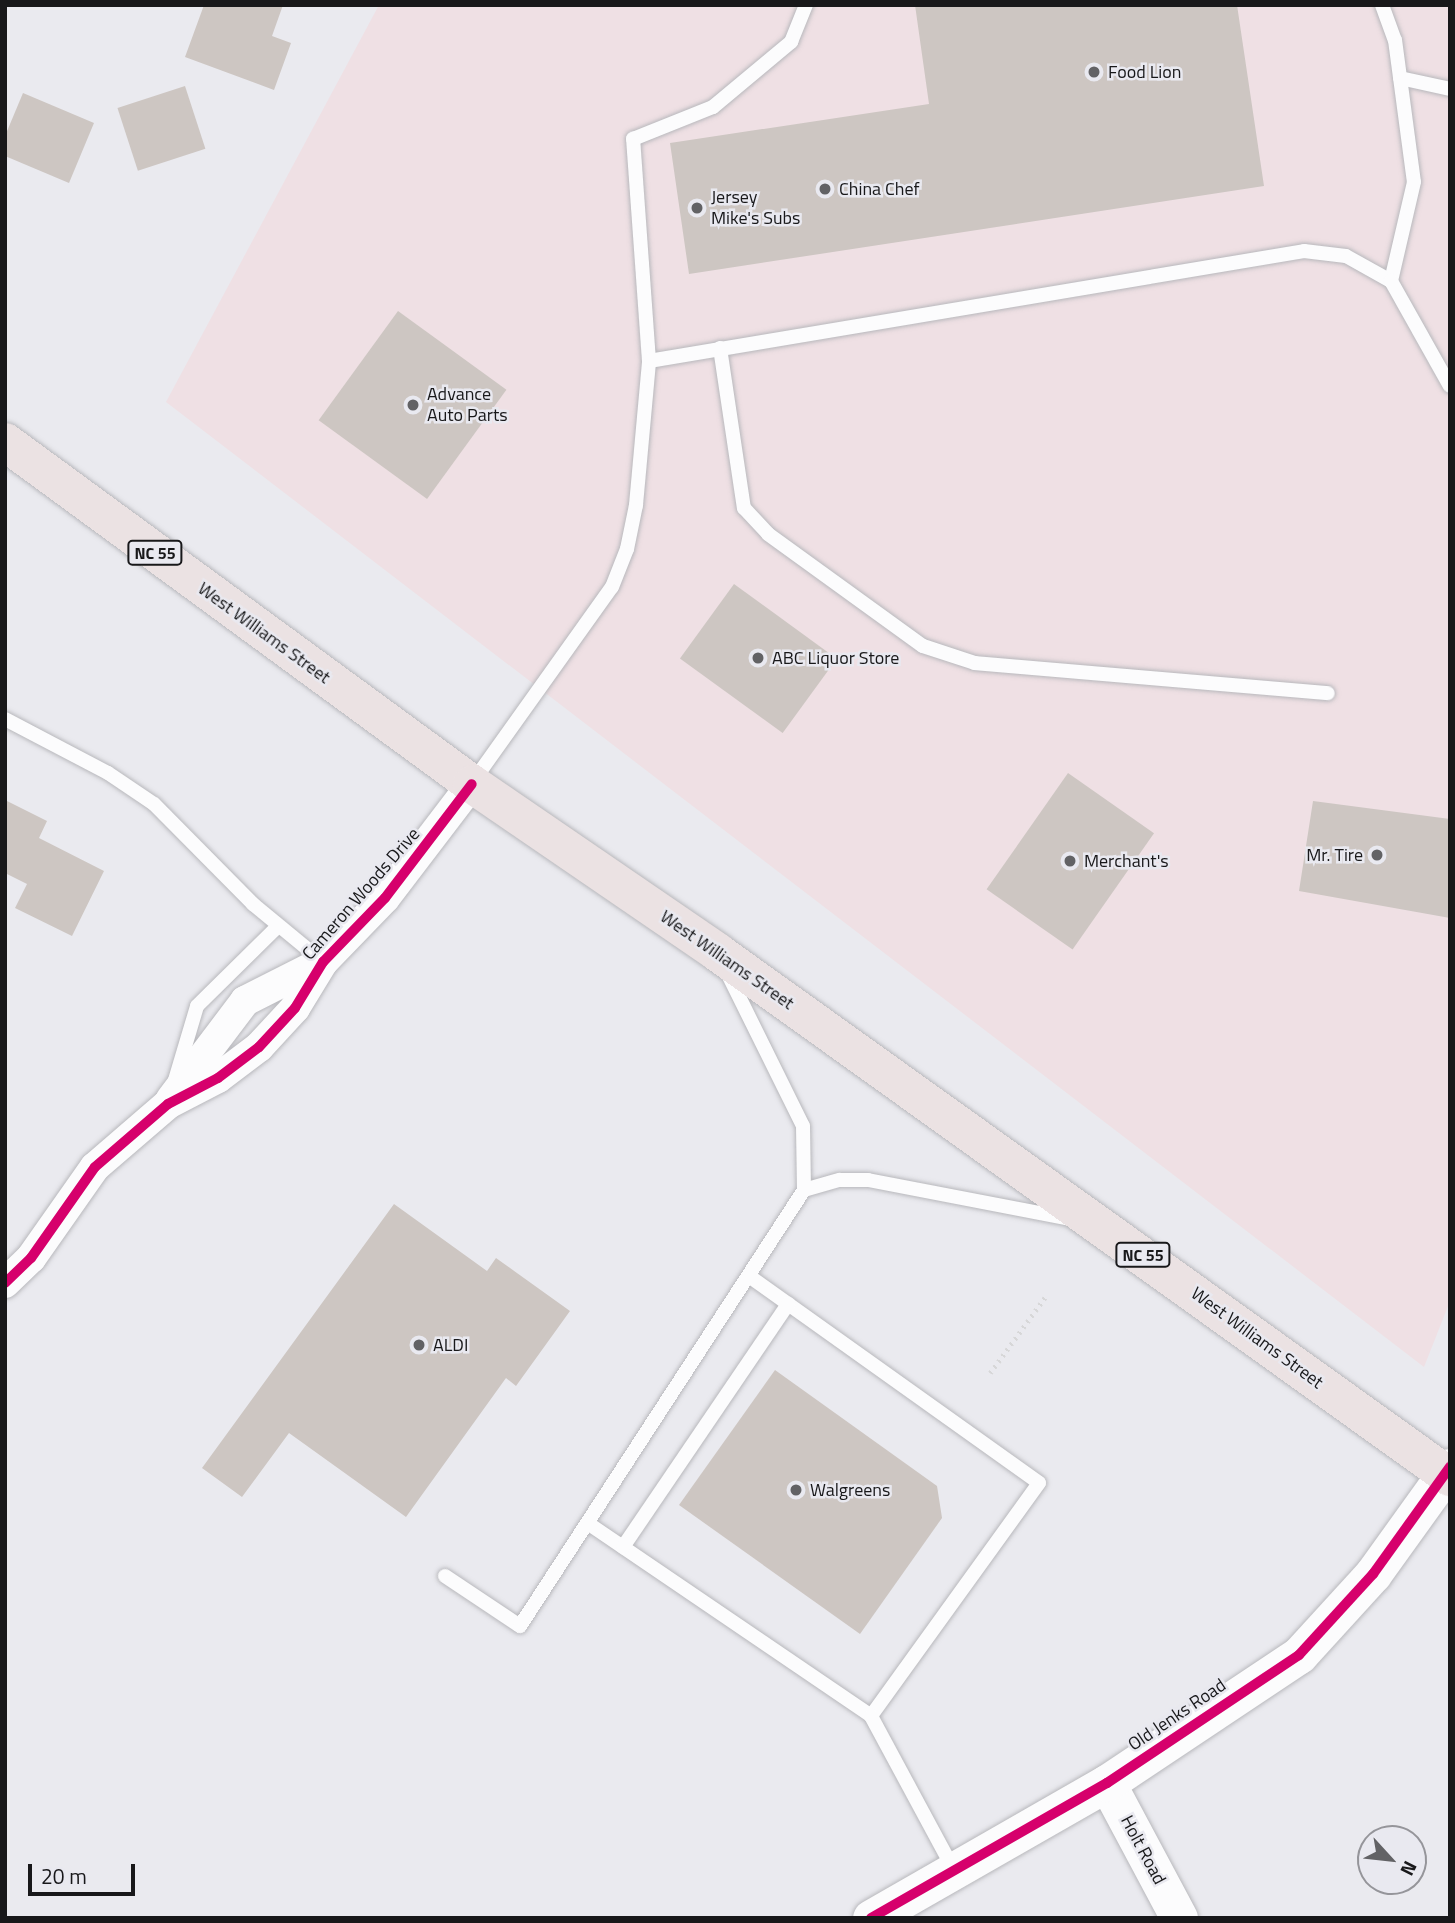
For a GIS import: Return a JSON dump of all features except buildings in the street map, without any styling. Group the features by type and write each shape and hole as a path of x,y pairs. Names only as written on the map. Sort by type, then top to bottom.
{"main road":[{"name":"West Williams Street","path":"5,442 472,784 718,952 1449,1473"}],"street":[{"name":"Cameron Woods Drive","path":"168,1104 218,1078 258,1047 295,1008 323,962 385,898 472,784"},
{"name":"Cameron Woods Drive","path":"5,1283 31,1258 95,1167 168,1104 245,1001 323,962"},
{"name":"Old Jenks Road","path":"872,1918 1107,1783 1298,1655 1373,1574 1449,1473"},
{"name":"Holt Road","path":"1107,1783 1179,1918"}],"lane":[{"path":"472,784 612,587 627,549 636,505 641,408 649,361 633,139 713,107 791,42 806,5"},
{"path":"1382,5 1395,40 1414,182 1391,281"},
{"path":"1400,78 1450,89"},
{"path":"649,361 1304,251 1346,256 1391,281 1450,386"},
{"path":"720,348 744,508 768,534 923,646 975,663 1328,693"},
{"path":"5,719 108,773 154,804 278,926 323,962"},
{"path":"168,1104 197,1006 278,926"},
{"path":"445,1576 520,1626 589,1524 804,1190 803,1126 718,952"},
{"path":"804,1190 840,1180 868,1180 915,1192 1100,1224"},
{"path":"749,1276 1039,1483 871,1716"},
{"path":"623,1547 789,1304"},
{"path":"589,1524 871,1716 954,1870"}],"path":[{"path":"990,1373 1046,1296"}],"shaded area":[{"path":"379,5 1450,5 1450,1301 1424,1367 166,402"}],"cycle path":[{"path":"5,1283 31,1258 95,1167 168,1104 218,1078 259,1047 295,1008 323,962 385,898 472,784"},
{"path":"871,1918 1107,1783 1299,1655 1373,1574 1450,1467"}],"place":[{"name":"Food Lion","path":"1094,72"},
{"name":"China Chef","path":"825,189"},
{"name":"Jersey Mike's Subs","path":"697,208"},
{"name":"Advance Auto Parts","path":"413,405"},
{"name":"ABC Liquor Store","path":"758,658"},
{"name":"Mr. Tire","path":"1377,855"},
{"name":"Merchant's","path":"1070,861"},
{"name":"ALDI","path":"419,1345"},
{"name":"Walgreens","path":"796,1490"}]}
